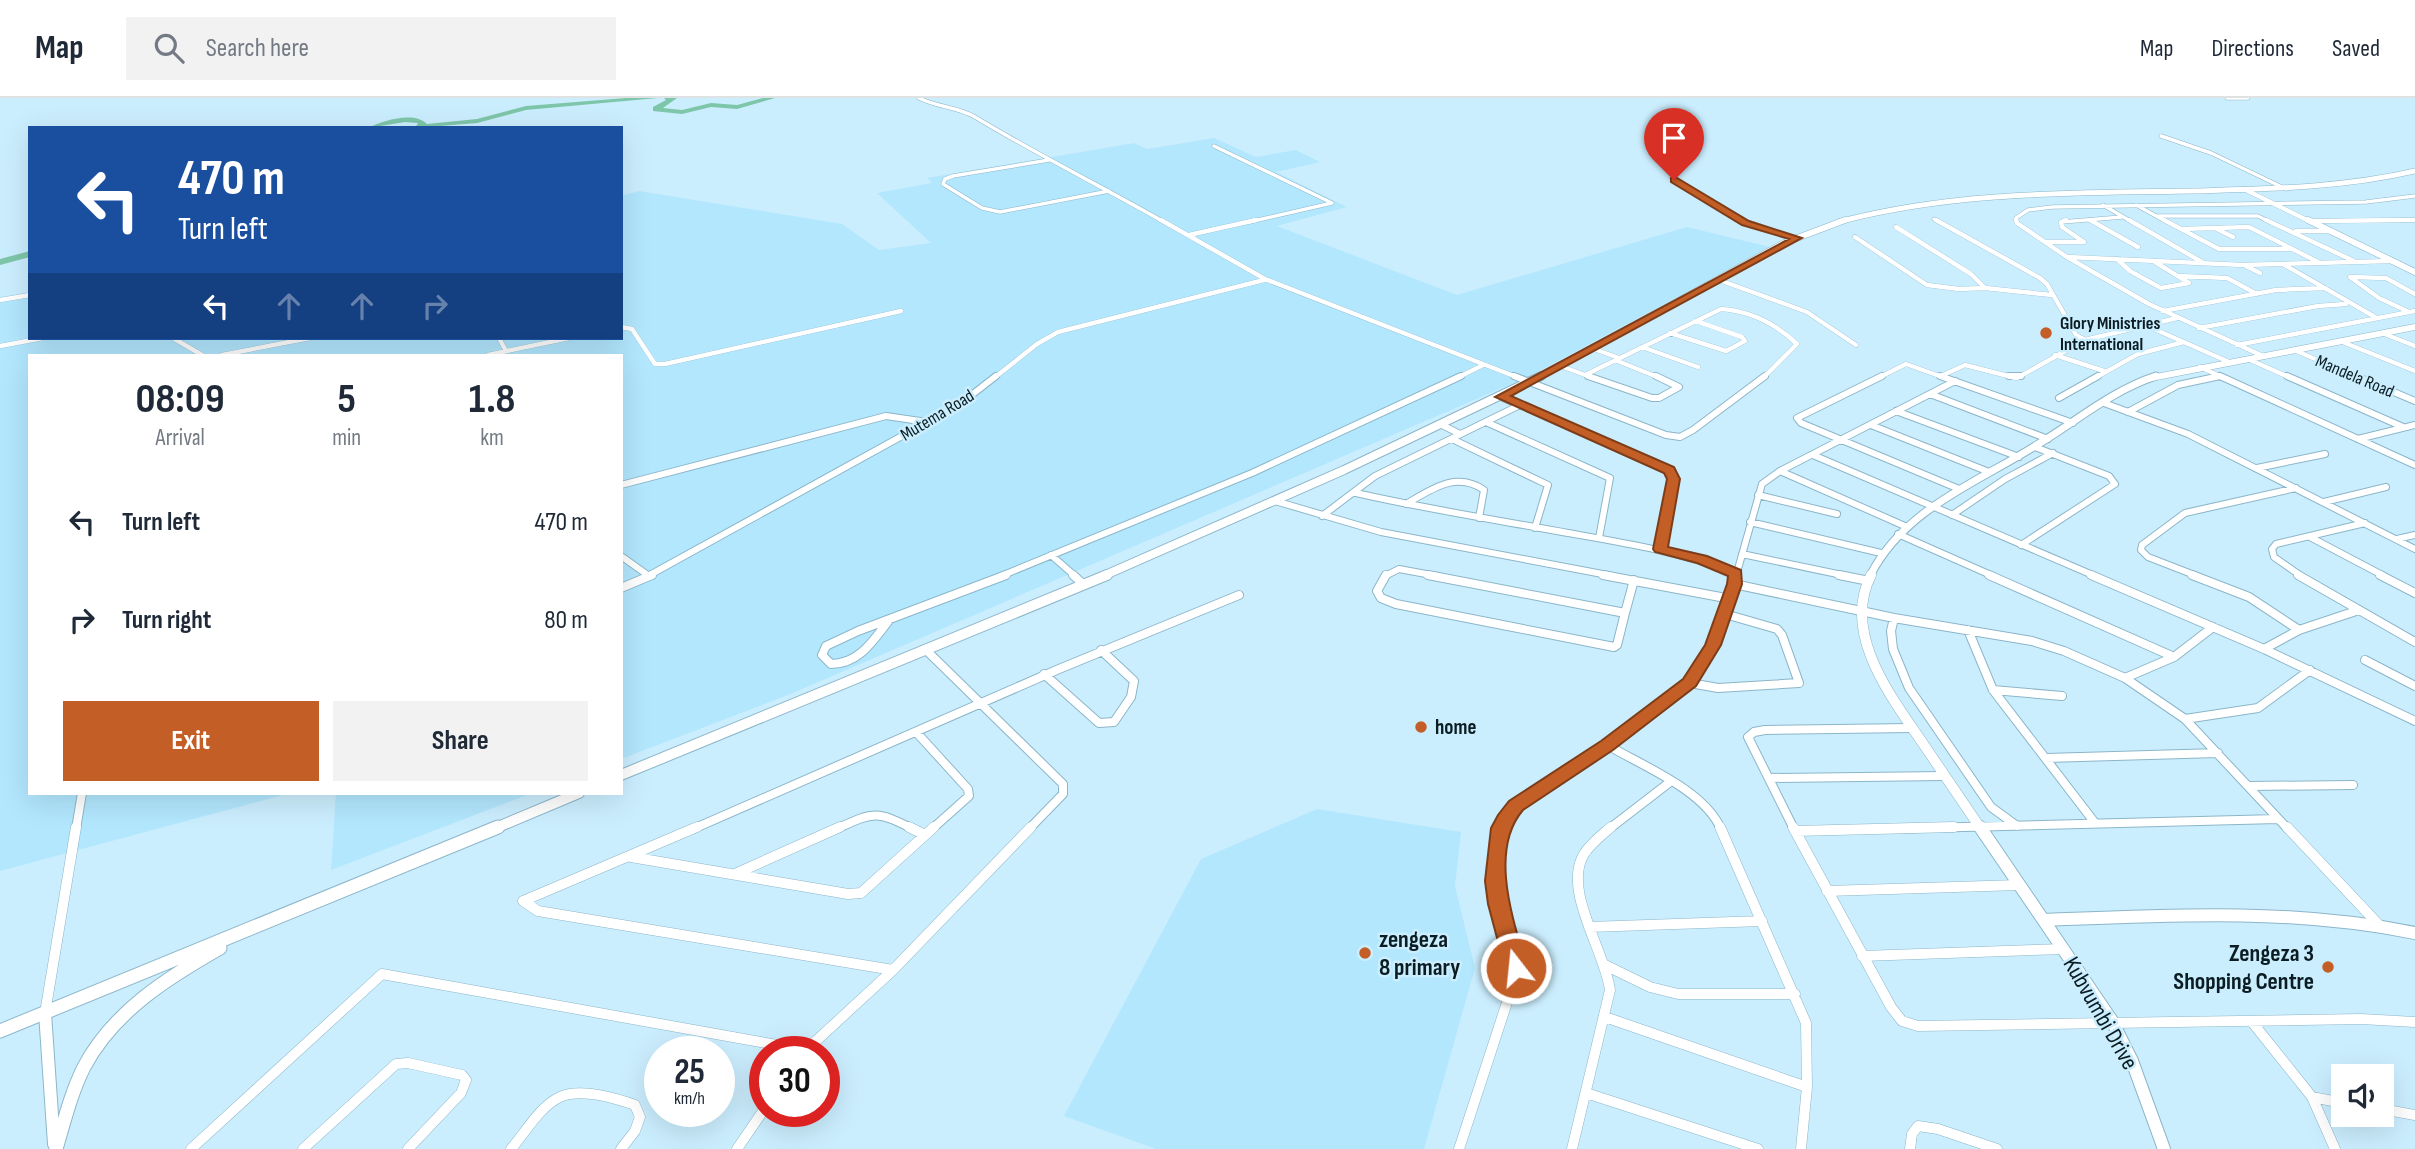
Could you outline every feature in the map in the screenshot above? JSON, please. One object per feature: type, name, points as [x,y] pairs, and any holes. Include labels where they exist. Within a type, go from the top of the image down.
[{"type":"main road","points":[[623,774],[1083,584],[1442,425],[1594,349],[1797,238],[1835,222],[1949,200],[2287,189],[2352,184],[2415,171]]},
{"type":"main road","points":[[0,1031],[254,929],[574,795]]},
{"type":"main road","points":[[55,1149],[84,1066],[122,1016],[167,981],[254,929]]},
{"type":"street","points":[[919,98],[935,106],[973,116],[990,128],[1053,160],[1265,279],[1666,435],[1682,436],[1742,394],[1797,346],[1777,328],[1735,310],[1716,310],[1585,375]]},
{"type":"street","points":[[2227,98],[2248,98]]},
{"type":"street","points":[[2161,136],[2211,153],[2287,189]]},
{"type":"street","points":[[1188,236],[1332,203],[1214,146]]},
{"type":"street","points":[[1053,160],[953,176],[945,179],[943,184],[982,208],[1000,212],[1109,191]]},
{"type":"street","points":[[1676,168],[1671,177],[1674,180],[1737,218],[1797,238]]},
{"type":"street","points":[[2244,189],[2415,272]]},
{"type":"street","points":[[2263,356],[2162,311],[2067,257],[2017,223],[2017,218],[2034,209],[2102,205],[2366,202],[2415,196]]},
{"type":"street","points":[[2136,204],[2220,249],[2292,249]]},
{"type":"street","points":[[2102,205],[2203,263]]},
{"type":"street","points":[[2157,216],[2254,215],[2354,261]]},
{"type":"street","points":[[2045,242],[2084,242],[2060,224],[2064,220],[2122,217]]},
{"type":"street","points":[[1934,219],[2040,278],[2047,284],[2076,335],[2085,340]]},
{"type":"street","points":[[2088,219],[2138,247]]},
{"type":"street","points":[[2309,220],[2415,220]]},
{"type":"street","points":[[1896,227],[1971,274],[1985,288]]},
{"type":"street","points":[[2216,228],[2233,237]]},
{"type":"street","points":[[2180,229],[2252,228],[2318,263]]},
{"type":"street","points":[[2295,232],[2330,231]]},
{"type":"street","points":[[1855,237],[1927,285],[2052,295]]},
{"type":"street","points":[[2067,257],[2244,265],[2392,261]]},
{"type":"street","points":[[2117,259],[2130,271],[2161,288],[2189,283],[2153,261]]},
{"type":"street","points":[[2282,264],[2325,288],[2346,304],[2376,317]]},
{"type":"street","points":[[2244,265],[2260,273]]},
{"type":"street","points":[[2179,276],[2227,278],[2257,294]]},
{"type":"street","points":[[2412,311],[2379,298],[2350,277],[2386,278],[2415,294]]},
{"type":"street","name":"Mutema Road","points":[[623,588],[970,398],[1037,344],[1058,332],[1265,279]]},
{"type":"street","points":[[1719,280],[1807,312],[1856,345]]},
{"type":"street","points":[[2162,311],[2257,294],[2325,288]]},
{"type":"street","points":[[0,300],[28,295]]},
{"type":"street","points":[[2199,328],[2318,306],[2346,304]]},
{"type":"street","points":[[2237,345],[2412,311]]},
{"type":"street","points":[[623,327],[632,328],[655,364],[664,364],[901,312]]},
{"type":"street","points":[[1941,376],[1965,365],[2017,378],[2085,340],[2177,318]]},
{"type":"street","points":[[1670,334],[1726,351],[1745,341],[1742,337],[1696,321]]},
{"type":"street","points":[[2145,324],[2229,362]]},
{"type":"street","points":[[1862,612],[1869,582],[1881,553],[1898,534],[1931,506],[2019,457],[2150,377],[2415,327]]},
{"type":"street","points":[[2382,333],[2415,346]]},
{"type":"street","points":[[0,346],[32,340]]},
{"type":"street","points":[[176,340],[200,354]]},
{"type":"street","points":[[227,354],[300,340]]},
{"type":"street","points":[[500,340],[506,351]]},
{"type":"street","points":[[492,354],[559,340]]},
{"type":"street","points":[[2340,341],[2415,372]]},
{"type":"street","points":[[2059,398],[2138,354],[2184,342]]},
{"type":"street","points":[[1643,347],[1698,367]]},
{"type":"street","points":[[1561,366],[1652,398],[1659,398],[1679,387],[1594,349]]},
{"type":"street","name":"Mandela Road","points":[[2294,350],[2415,401]]},
{"type":"street","points":[[2055,355],[2104,371]]},
{"type":"street","points":[[2248,359],[2403,427]]},
{"type":"street","points":[[1959,489],[1841,441],[1801,423],[1797,418],[1902,365],[1941,376],[2073,424]]},
{"type":"street","points":[[890,619],[866,648],[849,663],[831,664],[822,655],[823,649],[831,643],[1331,438],[1483,366]]},
{"type":"street","points":[[2200,367],[2415,465]]},
{"type":"street","points":[[2128,412],[2178,385],[2220,376]]},
{"type":"street","points":[[1459,1149],[1515,978],[1516,968],[1498,904],[1495,881],[1501,828],[1516,806],[1607,745],[1690,683],[1713,645],[1731,598],[1735,573],[1762,484],[1780,471],[1955,381]]},
{"type":"street","points":[[1930,394],[2048,439]]},
{"type":"street","points":[[1501,397],[1672,473],[1674,479],[1660,549]]},
{"type":"street","points":[[2104,403],[2179,429],[2415,549]]},
{"type":"street","points":[[1321,516],[1376,476],[1520,405]]},
{"type":"street","points":[[1896,411],[2019,457]]},
{"type":"street","points":[[623,484],[886,416],[928,422]]},
{"type":"street","points":[[1486,422],[1611,478],[1599,538]]},
{"type":"street","points":[[1442,425],[1460,434]]},
{"type":"street","points":[[1871,425],[1989,472]]},
{"type":"street","points":[[2358,439],[2415,425]]},
{"type":"street","points":[[1452,439],[1548,485],[1535,528]]},
{"type":"street","points":[[2021,545],[2115,484],[2109,476],[2035,447]]},
{"type":"street","points":[[1952,515],[2005,479],[2053,453]]},
{"type":"street","points":[[2257,468],[2325,454]]},
{"type":"street","points":[[1813,455],[2264,649],[2415,721]]},
{"type":"street","points":[[1780,471],[1907,527]]},
{"type":"street","points":[[1404,504],[1454,480],[1466,480],[1484,491],[1479,517]]},
{"type":"street","points":[[2324,502],[2386,487]]},
{"type":"street","points":[[2296,488],[2185,513],[2141,545],[2141,550],[2148,557],[2249,597],[2299,630]]},
{"type":"street","points":[[1356,493],[1404,504],[1660,549],[1702,560],[1735,573]]},
{"type":"street","points":[[1758,495],[1837,514]]},
{"type":"street","points":[[1275,501],[1381,532],[1731,598]]},
{"type":"street","points":[[1751,522],[1881,553]]},
{"type":"street","points":[[2365,523],[2276,544],[2272,549],[2274,557],[2285,567],[2415,642]]},
{"type":"street","points":[[1898,534],[2174,657]]},
{"type":"street","points":[[2397,539],[2415,535]]},
{"type":"street","points":[[2309,537],[2415,593]]},
{"type":"street","points":[[1742,554],[1869,582]]},
{"type":"street","points":[[1051,555],[1083,584]]},
{"type":"street","points":[[623,557],[649,576]]},
{"type":"street","points":[[1626,613],[1399,569],[1386,574],[1377,591],[1381,598],[1396,604],[1609,647],[1617,645],[1626,613],[1634,580]]},
{"type":"street","points":[[1734,584],[1862,612],[2047,645],[2125,678],[2185,719],[2378,924]]},
{"type":"street","points":[[892,970],[538,911],[523,901],[917,733],[1044,674],[1239,595]]},
{"type":"street","points":[[2264,649],[2299,630],[2359,610]]},
{"type":"street","name":"Kubvumbi Drive","points":[[1862,612],[1865,632],[1883,685],[2112,1021],[2141,1083],[2164,1149]]},
{"type":"street","points":[[1690,683],[1718,688],[1799,682],[1782,635],[1777,629],[1725,614]]},
{"type":"street","points":[[1894,618],[1891,631],[1893,649],[1909,688],[1957,761],[1992,807],[2017,826]]},
{"type":"street","points":[[2125,678],[2174,657],[2213,627]]},
{"type":"street","points":[[1968,630],[1993,690],[2095,823]]},
{"type":"street","points":[[821,1036],[892,970],[1063,794],[1063,784],[1058,777],[925,649]]},
{"type":"street","points":[[1044,674],[1099,723],[1114,722],[1131,697],[1134,681],[1101,650]]},
{"type":"street","points":[[2365,660],[2415,686]]},
{"type":"street","points":[[2185,719],[2258,708],[2310,670]]},
{"type":"street","points":[[1993,690],[2062,696]]},
{"type":"street","points":[[1911,729],[1748,734],[1750,745],[1827,891],[1891,1007],[1902,1021],[1909,1024],[2361,1019],[2415,1022]]},
{"type":"street","points":[[631,857],[856,894],[865,891],[925,835],[967,801],[969,793],[917,733]]},
{"type":"street","points":[[1607,745],[1711,808],[1803,1011],[1808,1038],[1801,1149]]},
{"type":"street","points":[[2046,758],[2218,753]]},
{"type":"street","points":[[1769,778],[1944,776]]},
{"type":"street","points":[[1572,1149],[1610,990],[1605,965],[1589,927],[1578,890],[1583,855],[1588,847],[1670,782]]},
{"type":"street","points":[[2248,786],[2353,785]]},
{"type":"street","points":[[55,1149],[45,1013],[82,795]]},
{"type":"street","points":[[735,874],[869,814],[885,815],[925,835]]},
{"type":"street","points":[[1795,831],[2278,819]]},
{"type":"street","points":[[1827,891],[2019,885]]},
{"type":"street","points":[[2044,920],[2287,914],[2378,924],[2415,933]]},
{"type":"street","points":[[1589,927],[1762,921]]},
{"type":"street","points":[[1862,956],[2064,949]]},
{"type":"street","points":[[1605,965],[1650,987],[1678,994],[1795,994]]},
{"type":"street","points":[[191,1149],[382,974],[749,1041]]},
{"type":"street","points":[[1605,1017],[1807,1087]]},
{"type":"street","points":[[2252,1022],[2312,1097],[2335,1149]]},
{"type":"street","points":[[303,1149],[396,1064],[408,1063],[462,1075],[466,1080],[461,1093],[408,1149]]},
{"type":"street","points":[[1586,1093],[1758,1149]]},
{"type":"street","points":[[511,1149],[555,1100],[568,1095],[626,1101],[635,1105],[640,1117],[635,1131],[621,1149]]},
{"type":"street","points":[[2312,1097],[2331,1100]]},
{"type":"street","points":[[2394,1112],[2415,1115]]},
{"type":"street","points":[[1910,1149],[1912,1135],[1919,1126],[1938,1129],[1997,1149]]},
{"type":"street","points":[[737,1149],[752,1127]]},
{"type":"shaded area","points":[[1214,138],[1256,157],[1296,150],[1320,162],[1276,172],[1347,207],[1277,226],[1457,295],[1687,227],[1770,247],[1528,377],[788,695],[623,758],[623,354],[28,354],[28,795],[283,795],[0,871],[0,297],[28,292],[28,340],[623,340],[623,195],[639,191],[842,224],[879,250],[931,243],[877,193],[932,183],[927,178],[1134,143],[1147,149]]},
{"type":"shaded area","points":[[336,795],[527,795],[331,870]]},
{"type":"shaded area","points":[[1317,809],[1461,832],[1455,886],[1475,968],[1424,1149],[1156,1149],[1064,1116],[1201,859]]},
{"type":"waterway","points":[[428,126],[477,121],[526,108],[654,98]]},
{"type":"waterway","points":[[668,98],[673,98],[656,109],[682,112],[711,105],[737,107],[771,98]]},
{"type":"waterway","points":[[378,126],[405,120],[424,123],[420,126]]},
{"type":"waterway","points":[[0,262],[28,255]]},
{"type":"place","name":"Glory Ministries International","points":[[2046,333]]},
{"type":"place","name":"home","points":[[1421,727]]},
{"type":"place","name":"zengeza 8 primary","points":[[1365,953]]},
{"type":"place","name":"Zengeza 3 Shopping Centre","points":[[2328,967]]},
{"type":"route","points":[[1516,968],[1498,904],[1495,881],[1497,845],[1508,815],[1516,806],[1607,745],[1690,683],[1713,645],[1734,584],[1735,573],[1702,560],[1660,549],[1674,479],[1669,470],[1501,397],[1797,238],[1746,223],[1674,180]]}]
